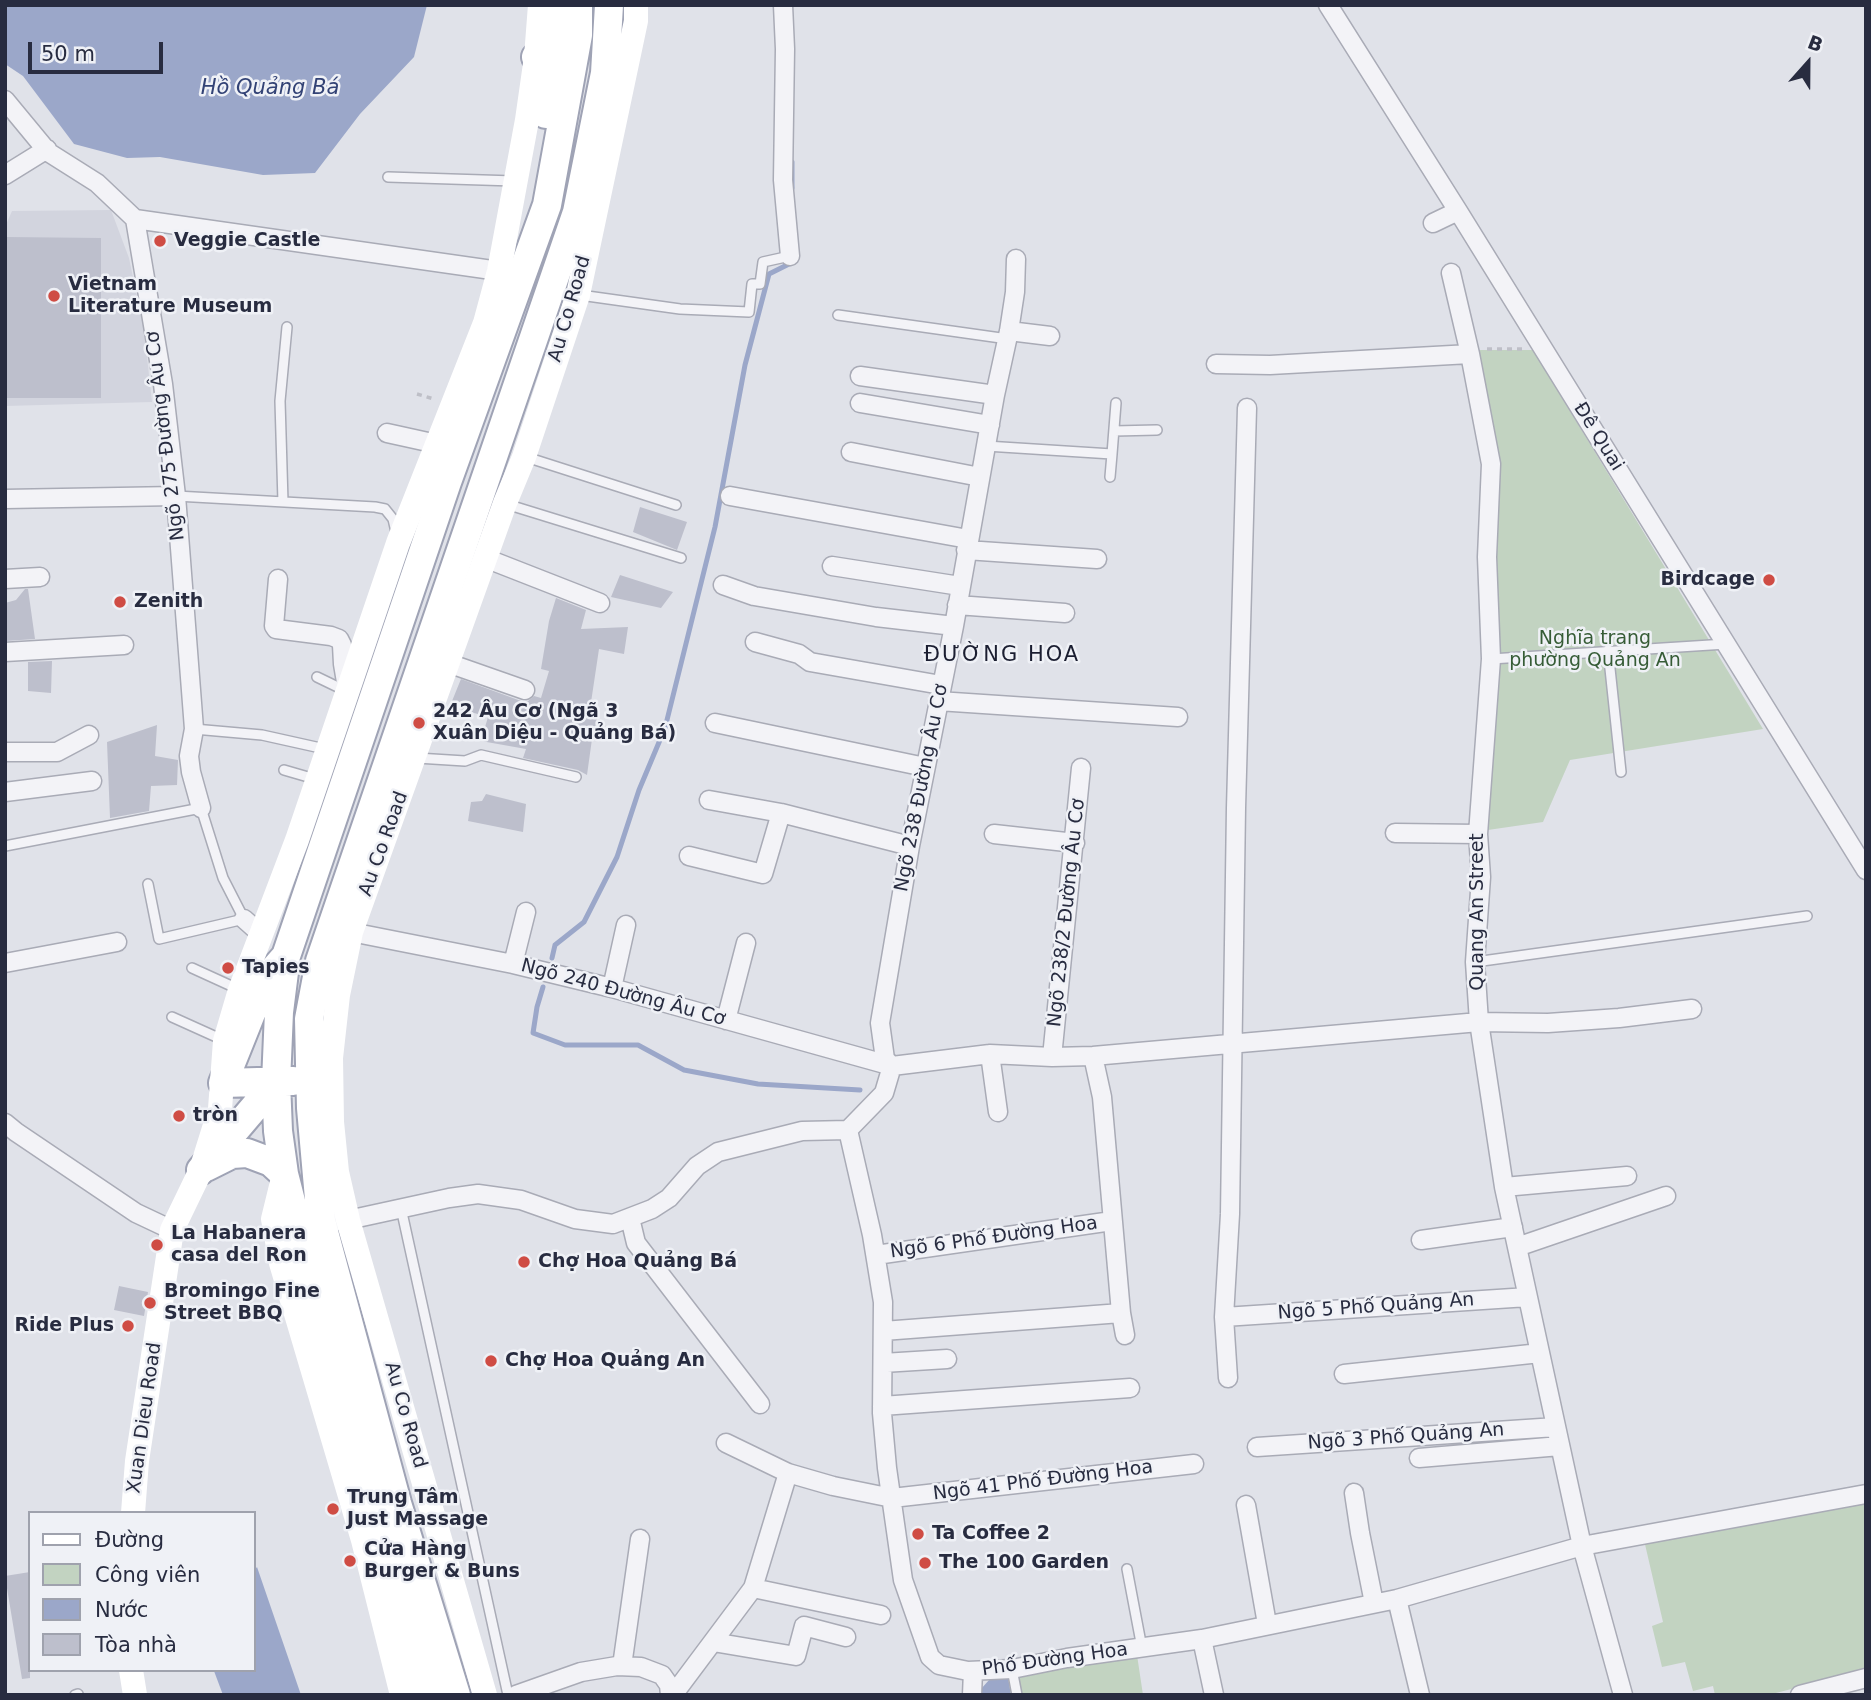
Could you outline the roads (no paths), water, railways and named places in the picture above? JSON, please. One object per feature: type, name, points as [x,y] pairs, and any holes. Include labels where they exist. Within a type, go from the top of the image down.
[{"type":"main road","points":[[536,57],[554,49],[557,5]]},
{"type":"main road","name":"Au Co Road","points":[[456,1695],[405,1573],[326,1339],[284,1174],[278,1131],[276,1082],[279,1012],[286,956],[447,482],[547,205],[578,36],[578,5]]},
{"type":"main road","name":"Au Co Road","points":[[428,1695],[309,1079],[309,1019],[320,961],[492,499],[577,212],[605,73],[609,5]]},
{"type":"main road","points":[[536,57],[547,64],[551,78],[537,166],[547,205]]},
{"type":"main road","points":[[447,482],[492,499]]},
{"type":"main road","points":[[286,956],[264,981],[223,1083],[309,1079]]},
{"type":"main road","points":[[201,1170],[276,1082]]},
{"type":"main road","points":[[201,1170],[238,1153],[264,1158],[284,1174]]},
{"type":"street","points":[[223,1083],[225,1041],[240,990],[253,927],[317,779],[398,543],[485,323],[499,271],[516,181],[536,57],[540,5]]},
{"type":"street","name":"Au Co Road","points":[[485,1695],[335,1221],[337,1172],[332,1122],[331,1058],[338,995],[351,932],[485,558],[492,499],[524,457],[578,295],[636,21],[636,5]]},
{"type":"street","points":[[783,5],[783,180],[790,256]]},
{"type":"street","name":"Đê Quai","points":[[1328,5],[1866,870]]},
{"type":"street","points":[[5,100],[47,149],[97,183],[135,219],[499,271]]},
{"type":"street","points":[[5,175],[47,149]]},
{"type":"street","points":[[1433,223],[1458,211]]},
{"type":"street","name":"Ngõ 275 Đường Âu Cơ","points":[[135,219],[163,384],[176,496],[194,729],[189,756],[201,808]]},
{"type":"street","name":"Ngõ 238 Đường Âu Cơ","points":[[892,1066],[885,1059],[880,1023],[910,846],[954,626],[995,395],[1009,335],[1016,259]]},
{"type":"street","name":"Quang An Street","points":[[1451,273],[1491,464],[1487,557],[1491,659],[1478,834],[1481,877],[1475,962],[1479,1022],[1504,1187],[1581,1546],[1623,1695]]},
{"type":"street","points":[[1009,335],[1051,336]]},
{"type":"street","points":[[1216,364],[1270,365],[1470,354]]},
{"type":"street","points":[[860,376],[995,395]]},
{"type":"street","points":[[860,403],[990,425]]},
{"type":"street","points":[[1228,1378],[1224,1317],[1230,1214],[1231,1045],[1247,408]]},
{"type":"street","points":[[387,433],[437,444]]},
{"type":"street","points":[[852,452],[980,477]]},
{"type":"street","points":[[5,499],[176,496]]},
{"type":"street","points":[[730,496],[967,545],[1097,559]]},
{"type":"street","points":[[485,558],[600,603]]},
{"type":"street","points":[[832,566],[960,586]]},
{"type":"street","points":[[5,579],[40,577]]},
{"type":"street","points":[[278,579],[274,626],[281,631],[339,639],[348,691]]},
{"type":"street","points":[[723,585],[768,598],[876,617],[954,626]]},
{"type":"street","points":[[957,605],[1065,612]]},
{"type":"street","points":[[755,642],[799,654],[810,662],[940,693],[1178,717]]},
{"type":"street","points":[[5,652],[124,645]]},
{"type":"street","points":[[449,663],[525,690]]},
{"type":"street","points":[[715,723],[925,767]]},
{"type":"street","points":[[5,752],[57,752],[89,735]]},
{"type":"street","name":"Ngõ 238/2 Đường Âu Cơ","points":[[1052,1057],[1081,768]]},
{"type":"street","points":[[5,792],[92,781]]},
{"type":"street","points":[[709,800],[781,813],[910,846]]},
{"type":"street","points":[[689,856],[762,874],[781,813]]},
{"type":"street","points":[[1395,833],[1478,834]]},
{"type":"street","points":[[994,834],[1075,844]]},
{"type":"street","points":[[513,964],[526,912]]},
{"type":"street","points":[[612,988],[626,925]]},
{"type":"street","name":"Ngõ 240 Đường Âu Cơ","points":[[351,932],[513,964],[612,988],[892,1066]]},
{"type":"street","points":[[5,963],[117,942]]},
{"type":"street","points":[[726,1020],[746,943]]},
{"type":"street","points":[[335,1221],[478,1194],[521,1200],[592,1223],[613,1224],[669,1198],[697,1166],[718,1152],[802,1131],[848,1130],[884,1093],[892,1066],[990,1054],[1093,1056],[1479,1022],[1548,1023],[1692,1009]]},
{"type":"street","points":[[990,1054],[998,1112]]},
{"type":"street","points":[[1093,1056],[1102,1097],[1125,1335]]},
{"type":"street","name":"Xuan Dieu Road","points":[[133,1511],[137,1461],[173,1230],[201,1170],[220,1109],[223,1083]]},
{"type":"street","name":"Phố Đường Hoa","points":[[848,1130],[876,1255],[883,1302],[882,1406],[887,1468],[903,1580],[930,1657],[939,1665],[972,1671],[1012,1669],[1067,1658],[1202,1639],[1397,1599],[1581,1546],[1866,1494]]},
{"type":"street","points":[[9,1132],[136,1213],[173,1230]]},
{"type":"street","name":"Au Co Road","points":[[284,1174],[273,1219],[281,1264],[363,1541],[402,1695]]},
{"type":"street","points":[[1504,1187],[1627,1176]]},
{"type":"street","points":[[1517,1247],[1665,1196]]},
{"type":"street","points":[[630,1218],[636,1243],[760,1404]]},
{"type":"street","name":"Ngõ 6 Phố Đường Hoa","points":[[876,1255],[1112,1221]]},
{"type":"street","points":[[1421,1240],[1513,1227]]},
{"type":"street","name":"Ngõ 5 Phố Quảng An","points":[[1224,1317],[1528,1297]]},
{"type":"street","points":[[883,1331],[1122,1313]]},
{"type":"street","points":[[1344,1374],[1540,1353]]},
{"type":"street","points":[[883,1363],[947,1359]]},
{"type":"street","points":[[882,1406],[1130,1388]]},
{"type":"street","name":"Ngõ 3 Phố Quảng An","points":[[1257,1447],[1556,1427]]},
{"type":"street","name":"Ngõ 41 Phố Đường Hoa","points":[[726,1443],[788,1473],[892,1499],[1194,1464]]},
{"type":"street","points":[[1419,1458],[1560,1446]]},
{"type":"street","points":[[671,1695],[753,1588],[788,1473]]},
{"type":"street","points":[[1354,1493],[1374,1604]]},
{"type":"street","points":[[1246,1505],[1267,1624]]},
{"type":"street","points":[[622,1666],[640,1539]]},
{"type":"street","points":[[753,1588],[881,1615]]},
{"type":"street","points":[[1397,1599],[1420,1695]]},
{"type":"street","points":[[713,1642],[796,1656],[804,1626],[846,1637]]},
{"type":"street","points":[[1202,1639],[1214,1695]]},
{"type":"street","points":[[516,1695],[581,1672],[622,1666],[641,1667],[662,1675],[671,1695]]},
{"type":"street","points":[[972,1671],[972,1695]]},
{"type":"street","points":[[131,1672],[135,1695]]},
{"type":"street","points":[[1800,1695],[1866,1678]]},
{"type":"lane","points":[[388,177],[516,181]]},
{"type":"lane","points":[[578,295],[680,309],[748,312],[752,284],[760,284],[763,262],[790,256]]},
{"type":"lane","points":[[838,315],[1009,335]]},
{"type":"lane","points":[[283,502],[280,401],[287,327]]},
{"type":"lane","points":[[1110,477],[1116,403]]},
{"type":"lane","points":[[1114,430],[1157,430]]},
{"type":"lane","points":[[986,446],[1112,454]]},
{"type":"lane","points":[[524,457],[676,505]]},
{"type":"lane","points":[[176,496],[375,506],[385,509],[393,519],[398,543]]},
{"type":"lane","points":[[492,499],[681,558]]},
{"type":"lane","points":[[1491,659],[1726,644]]},
{"type":"lane","points":[[1608,650],[1621,772]]},
{"type":"lane","points":[[317,677],[348,691]]},
{"type":"lane","points":[[194,729],[262,735],[327,750]]},
{"type":"lane","points":[[415,758],[466,761],[481,755],[576,778]]},
{"type":"lane","points":[[284,770],[317,779]]},
{"type":"lane","points":[[5,846],[201,808],[223,878],[253,927],[159,939],[148,884]]},
{"type":"lane","points":[[1475,962],[1807,916]]},
{"type":"lane","points":[[192,968],[240,990]]},
{"type":"lane","points":[[172,1017],[225,1041]]},
{"type":"lane","points":[[401,1208],[508,1695]]},
{"type":"lane","points":[[1127,1569],[1142,1648]]},
{"type":"lane","points":[[1012,1669],[1017,1695]]},
{"type":"water","name":"Hồ Quảng Bá","points":[[5,5],[427,5],[414,57],[360,114],[315,173],[263,175],[160,157],[127,158],[74,144],[23,76],[5,64]]},
{"type":"water","points":[[256,1568],[301,1695],[223,1695],[214,1672],[256,1672]]},
{"type":"water","points":[[1008,1677],[1011,1695],[980,1695],[981,1689],[989,1680]]},
{"type":"waterway","points":[[792,162],[792,188]]},
{"type":"waterway","points":[[552,958],[555,945],[584,922],[617,857],[639,790],[665,728],[715,527],[745,365],[769,274],[795,261]]},
{"type":"waterway","points":[[543,987],[533,1033],[565,1045],[638,1045],[684,1070],[758,1084],[860,1090]]},
{"type":"place","name":"Veggie Castle","points":[[160,241]]},
{"type":"place","name":"Vietnam Literature Museum","points":[[54,296]]},
{"type":"place","name":"Birdcage","points":[[1769,580]]},
{"type":"place","name":"Zenith","points":[[120,602]]},
{"type":"place","name":"242 Âu Cơ (Ngã 3 Xuân Diệu - Quảng Bá)","points":[[419,723]]},
{"type":"place","name":"Tapies","points":[[228,968]]},
{"type":"place","name":"tròn","points":[[179,1116]]},
{"type":"place","name":"La Habanera casa del Ron","points":[[157,1245]]},
{"type":"place","name":"Chợ Hoa Quảng Bá","points":[[524,1262]]},
{"type":"place","name":"Bromingo Fine Street BBQ","points":[[150,1303]]},
{"type":"place","name":"Ride Plus","points":[[128,1326]]},
{"type":"place","name":"Chợ Hoa Quảng An","points":[[491,1361]]},
{"type":"place","name":"Trung Tâm Just Massage","points":[[333,1509]]},
{"type":"place","name":"Ta Coffee 2","points":[[918,1534]]},
{"type":"place","name":"Cửa Hàng Burger & Buns","points":[[350,1561]]},
{"type":"place","name":"The 100 Garden","points":[[925,1563]]},
{"type":"district","name":"ĐƯỜNG HOA","points":[[1002,656]]},
{"type":"park label","name":"Nghĩa trang phường Quảng An","points":[[1595,650]]}]
